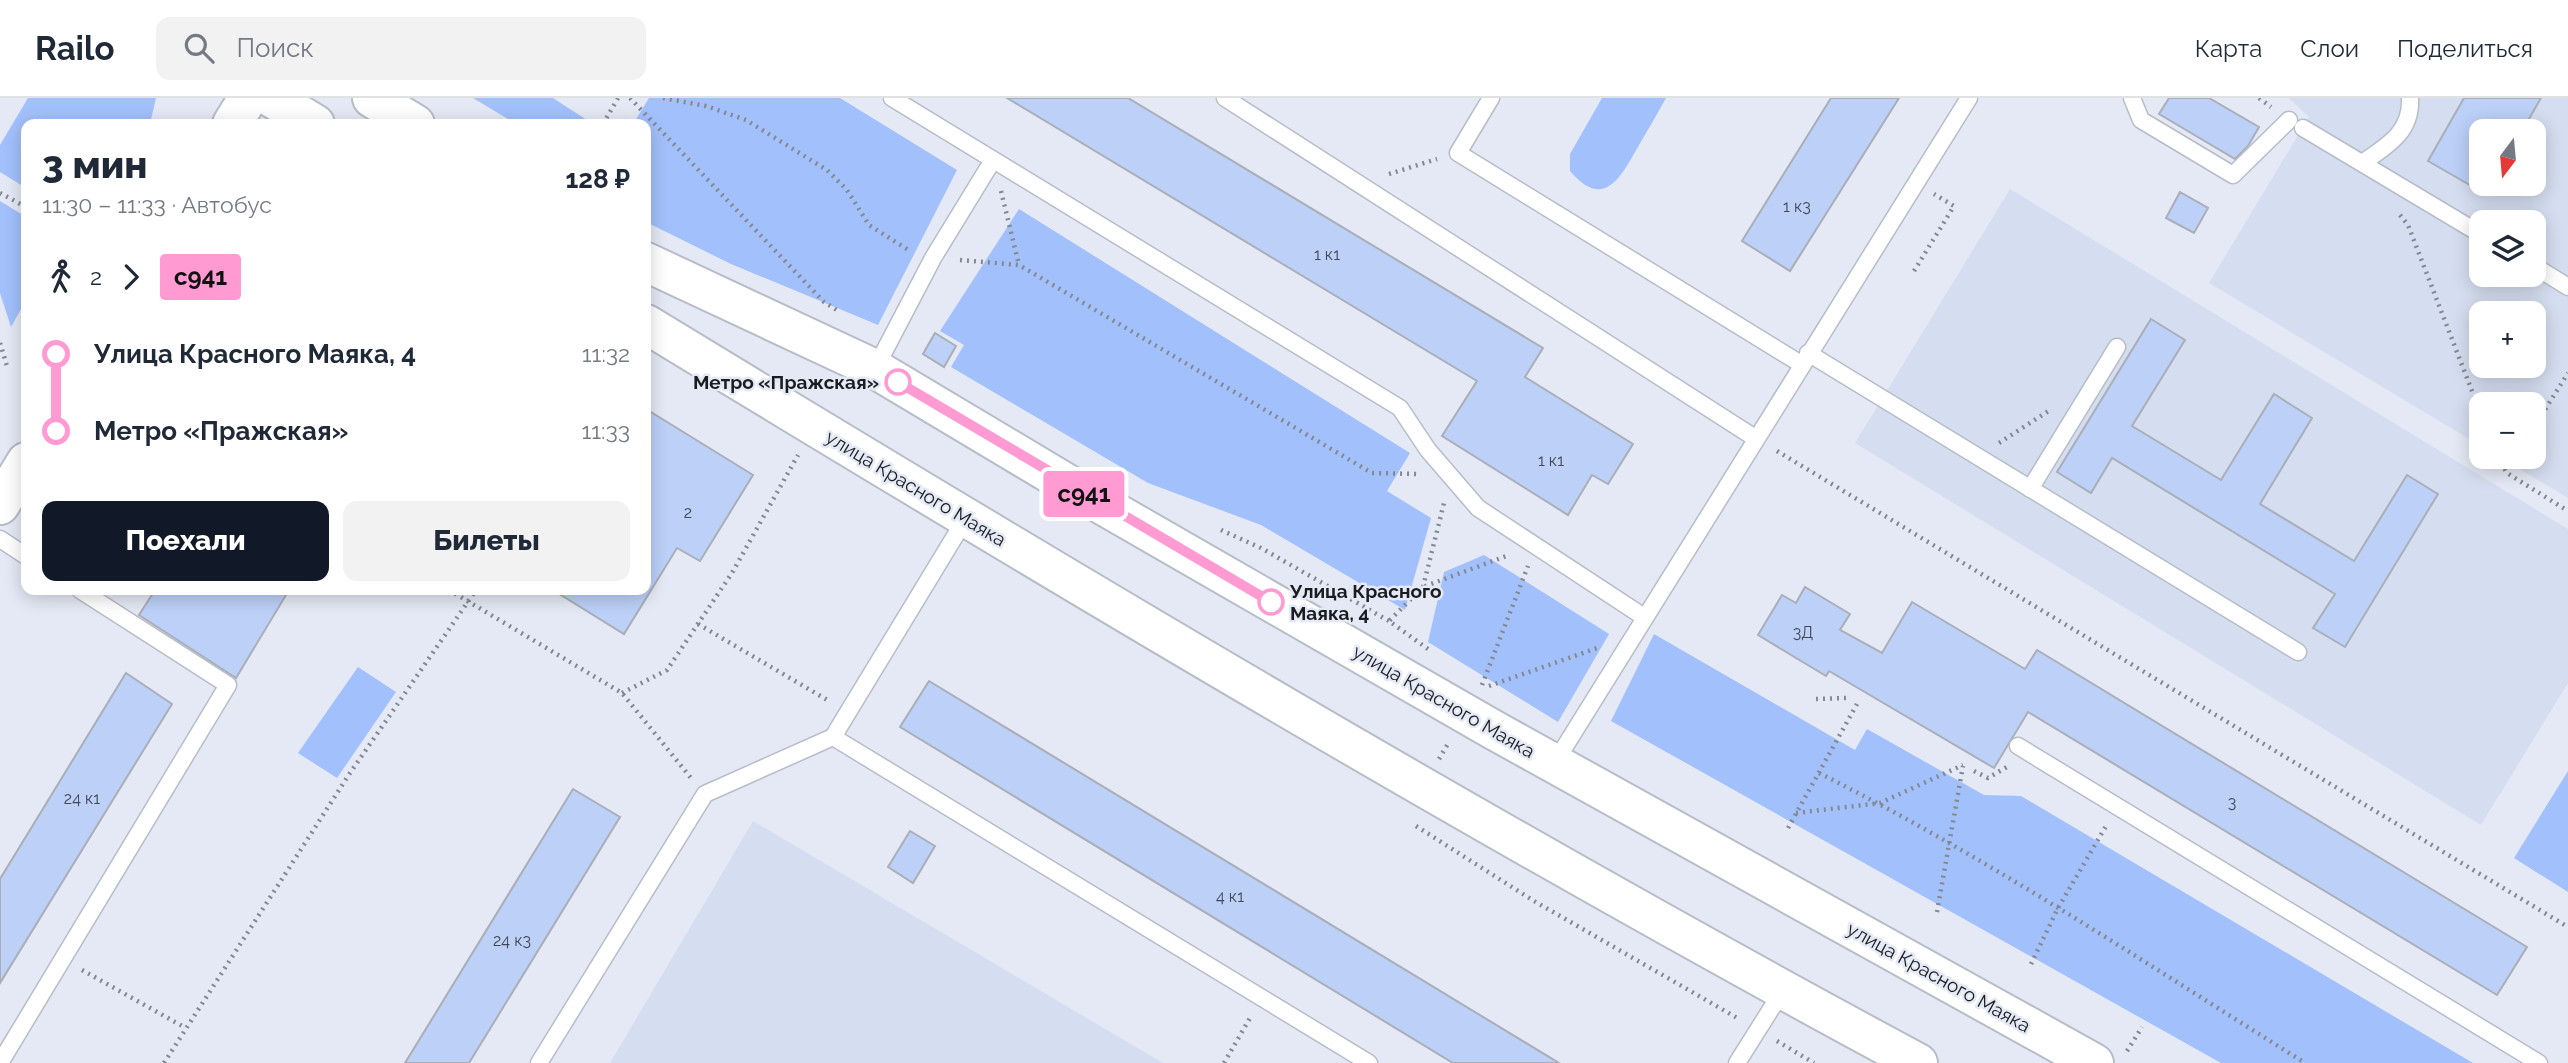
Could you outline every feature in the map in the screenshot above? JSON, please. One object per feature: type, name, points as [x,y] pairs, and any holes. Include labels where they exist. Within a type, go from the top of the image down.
[{"type":"street","points":[[235,119],[248,98]]},
{"type":"street","points":[[272,98],[307,119]]},
{"type":"street","points":[[372,98],[407,119]]},
{"type":"street","name":"улица Красного Маяка","points":[[651,264],[875,369],[1106,507],[1554,764],[2109,1061]]},
{"type":"street","name":"улица Красного Маяка","points":[[651,327],[965,518],[1422,786],[1918,1063]]},
{"type":"street","points":[[0,505],[21,470]]},
{"type":"lane","points":[[892,98],[1401,408],[1428,450],[1478,508],[1644,617]]},
{"type":"lane","points":[[1225,98],[1755,438]]},
{"type":"lane","points":[[1492,98],[1458,153],[1804,359],[1978,457],[2298,652]]},
{"type":"lane","points":[[1554,764],[1969,98]]},
{"type":"lane","points":[[2133,98],[2141,120],[2233,175],[2296,124],[2469,227]]},
{"type":"lane","points":[[2362,163],[2403,131],[2409,118],[2410,98]]},
{"type":"lane","points":[[875,369],[933,258],[993,160]]},
{"type":"lane","points":[[2546,273],[2568,286]]},
{"type":"lane","points":[[2031,489],[2117,347]]},
{"type":"lane","points":[[539,1063],[705,794],[832,737],[965,518]]},
{"type":"lane","points":[[0,539],[21,553]]},
{"type":"lane","points":[[1,1063],[228,685],[88,595]]},
{"type":"lane","points":[[832,737],[1369,1063]]},
{"type":"lane","points":[[2018,746],[2539,1063]]},
{"type":"lane","points":[[1737,1063],[1783,990]]},
{"type":"path","points":[[606,119],[618,98]]},
{"type":"path","points":[[630,98],[650,119]]},
{"type":"path","points":[[663,98],[706,106],[746,120],[827,170],[847,190],[869,225],[918,255],[1019,265],[1371,473],[1451,475],[1423,587]]},
{"type":"path","points":[[651,120],[824,302],[846,315]]},
{"type":"path","points":[[1357,184],[1458,153]]},
{"type":"path","points":[[993,160],[1019,265]]},
{"type":"path","points":[[1913,271],[1955,206],[1916,182]]},
{"type":"path","points":[[0,193],[21,204]]},
{"type":"path","points":[[2393,204],[2408,225],[2472,392]]},
{"type":"path","points":[[0,344],[7,366]]},
{"type":"path","points":[[2546,408],[2568,373]]},
{"type":"path","points":[[1978,457],[2054,407]]},
{"type":"path","points":[[1755,438],[2568,927]]},
{"type":"path","points":[[622,693],[667,670],[732,573],[802,448]]},
{"type":"path","points":[[2504,469],[2568,512]]},
{"type":"path","points":[[1214,527],[1261,548],[1389,621],[1430,651]]},
{"type":"path","points":[[1389,621],[1423,587],[1536,546]]},
{"type":"path","points":[[1481,688],[1536,546]]},
{"type":"path","points":[[458,595],[622,693],[705,794]]},
{"type":"path","points":[[164,1063],[184,1027],[348,776],[473,595]]},
{"type":"path","points":[[698,624],[848,712]]},
{"type":"path","points":[[1481,688],[1632,636]]},
{"type":"path","points":[[1471,681],[1481,688]]},
{"type":"path","points":[[1816,699],[1847,698]]},
{"type":"path","points":[[1788,828],[1857,704]]},
{"type":"path","points":[[1436,762],[1451,738]]},
{"type":"path","points":[[1796,813],[1880,803],[1963,765],[1937,912]]},
{"type":"path","points":[[1975,771],[1988,778]]},
{"type":"path","points":[[1819,773],[1880,803],[2058,908],[2305,1063]]},
{"type":"path","points":[[2031,964],[2058,908],[2117,807]]},
{"type":"path","points":[[98,979],[184,1027]]},
{"type":"path","points":[[1224,1063],[1262,998]]},
{"type":"path","points":[[2109,1061],[2142,1027]]},
{"type":"shaded area","points":[[28,98],[156,98],[151,119],[21,119],[21,185],[0,172],[0,145]]},
{"type":"shaded area","points":[[473,98],[553,98],[585,119],[508,119]]},
{"type":"shaded area","points":[[649,98],[840,98],[957,170],[878,325],[731,264],[651,224],[651,119],[636,119]]},
{"type":"shaded area","points":[[1602,98],[1666,98],[1618,178],[1602,189],[1582,183],[1570,171],[1570,154]]},
{"type":"shaded area","points":[[2289,98],[2568,98],[2568,498],[2519,469],[2546,469],[2546,392],[2469,392],[2469,439],[2209,283],[2309,117]]},
{"type":"shaded area","points":[[2010,189],[2568,529],[2568,683],[2481,825],[1855,443]]},
{"type":"shaded area","points":[[0,201],[21,214],[21,309],[11,327],[0,293]]},
{"type":"shaded area","points":[[1019,209],[1410,453],[1387,491],[1431,518],[1405,610],[1261,525],[1148,483],[951,367],[964,345],[940,331]]},
{"type":"shaded area","points":[[1484,555],[1609,634],[1558,722],[1428,642],[1444,572]]},
{"type":"shaded area","points":[[1654,634],[1855,750],[1867,729],[1984,795],[2021,796],[2473,1063],[2221,1063],[1611,721]]},
{"type":"shaded area","points":[[358,667],[396,692],[337,778],[298,753]]},
{"type":"shaded area","points":[[2568,771],[2568,892],[2514,858]]},
{"type":"shaded area","points":[[753,821],[1163,1063],[610,1063]]},
{"type":"building","points":[[1007,98],[1128,98],[1543,348],[1525,377],[1633,444],[1608,484],[1592,475],[1568,515],[1442,436],[1477,381]]},
{"type":"building","points":[[1831,98],[1899,98],[1790,271],[1742,241]]},
{"type":"building","points":[[2169,98],[2209,98],[2259,127],[2248,146],[2235,159],[2159,114]]},
{"type":"building","points":[[2464,98],[2541,98],[2529,119],[2469,119],[2469,185],[2428,161]]},
{"type":"building","points":[[2180,192],[2208,208],[2194,233],[2166,218]]},
{"type":"building","points":[[2151,319],[2185,340],[2132,426],[2221,480],[2274,394],[2312,418],[2260,504],[2354,561],[2407,475],[2438,494],[2345,647],[2313,628],[2335,594],[2112,458],[2091,493],[2057,472]]},
{"type":"building","points":[[935,333],[956,346],[944,367],[923,354]]},
{"type":"building","points":[[651,412],[753,475],[700,561],[677,548],[651,590]]},
{"type":"building","points":[[1805,587],[1850,614],[1840,630],[1882,653],[1912,602],[2025,669],[2037,650],[2527,947],[2497,995],[2028,712],[1994,768],[1829,671],[1826,676],[1758,635],[1782,595],[1796,603]]},
{"type":"building","points":[[152,595],[286,595],[236,678],[139,615]]},
{"type":"building","points":[[561,595],[648,595],[624,634]]},
{"type":"building","points":[[126,673],[172,704],[0,983],[0,879]]},
{"type":"building","points":[[929,681],[1559,1063],[1453,1063],[900,727]]},
{"type":"building","points":[[573,789],[620,817],[469,1063],[405,1063]]},
{"type":"building","points":[[910,831],[935,846],[913,883],[888,867]]},
{"type":"bus line","name":"с941","points":[[898,382],[1271,602]]},
{"type":"place","name":"Метро «Пражская»","points":[[898,382]]},
{"type":"place","name":"Улица Красного Маяка, 4","points":[[1271,602]]}]
